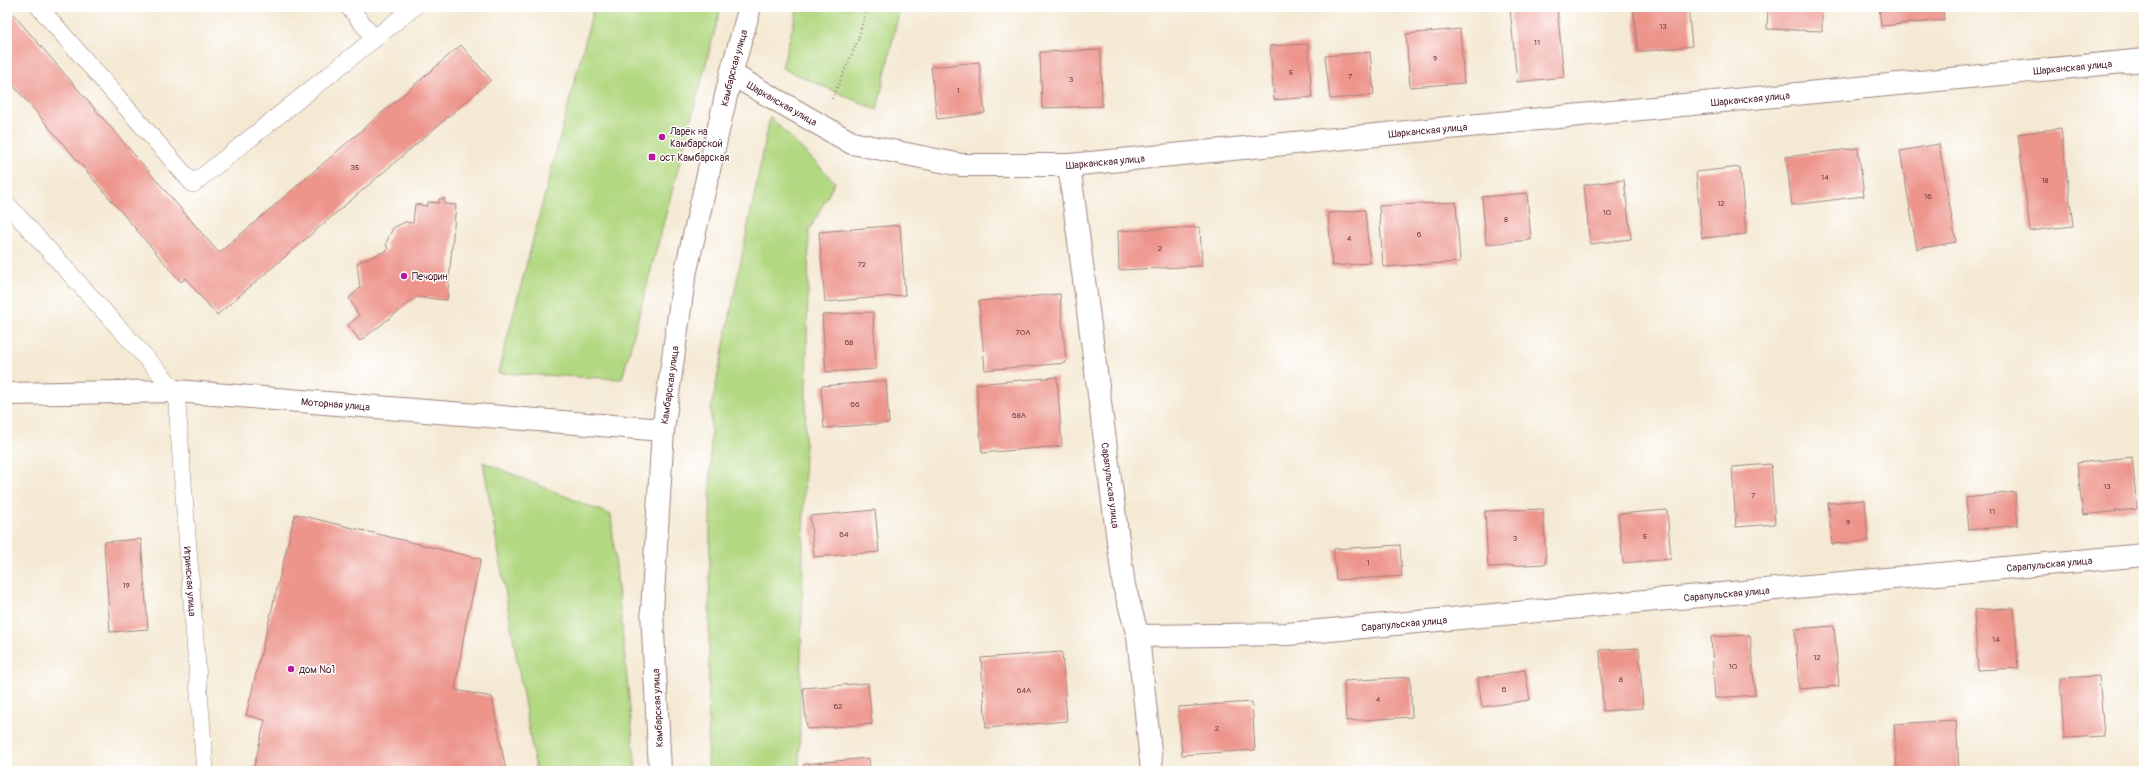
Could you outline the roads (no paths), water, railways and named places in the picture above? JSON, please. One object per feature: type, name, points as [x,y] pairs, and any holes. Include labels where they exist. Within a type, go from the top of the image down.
[{"type":"street","name":"Камбарская улица","points":[[660,771],[652,611],[663,430],[684,279],[731,74],[750,7]]},
{"type":"street","name":"Шарканская улица","points":[[731,74],[852,143],[961,165],[1069,165],[2144,60]]},
{"type":"street","name":"Сарапульская улица","points":[[1069,165],[1124,586],[1138,636],[1287,634],[2144,555]]},
{"type":"street","name":"Моторная улица","points":[[7,394],[176,391],[663,430]]},
{"type":"street","points":[[1138,636],[1152,771]]},
{"type":"lane","points":[[39,7],[193,184],[414,7]]},
{"type":"lane","points":[[349,7],[374,38]]},
{"type":"lane","points":[[7,204],[176,391]]},
{"type":"lane","name":"Игринская улица","points":[[176,391],[205,771]]},
{"type":"place","name":"Ларёк на Камбарской","points":[[662,137]]},
{"type":"place","name":"ост Камбарская","points":[[652,157]]},
{"type":"place","name":"Печорин","points":[[404,276]]},
{"type":"place","name":"дом №1","points":[[291,669]]}]
